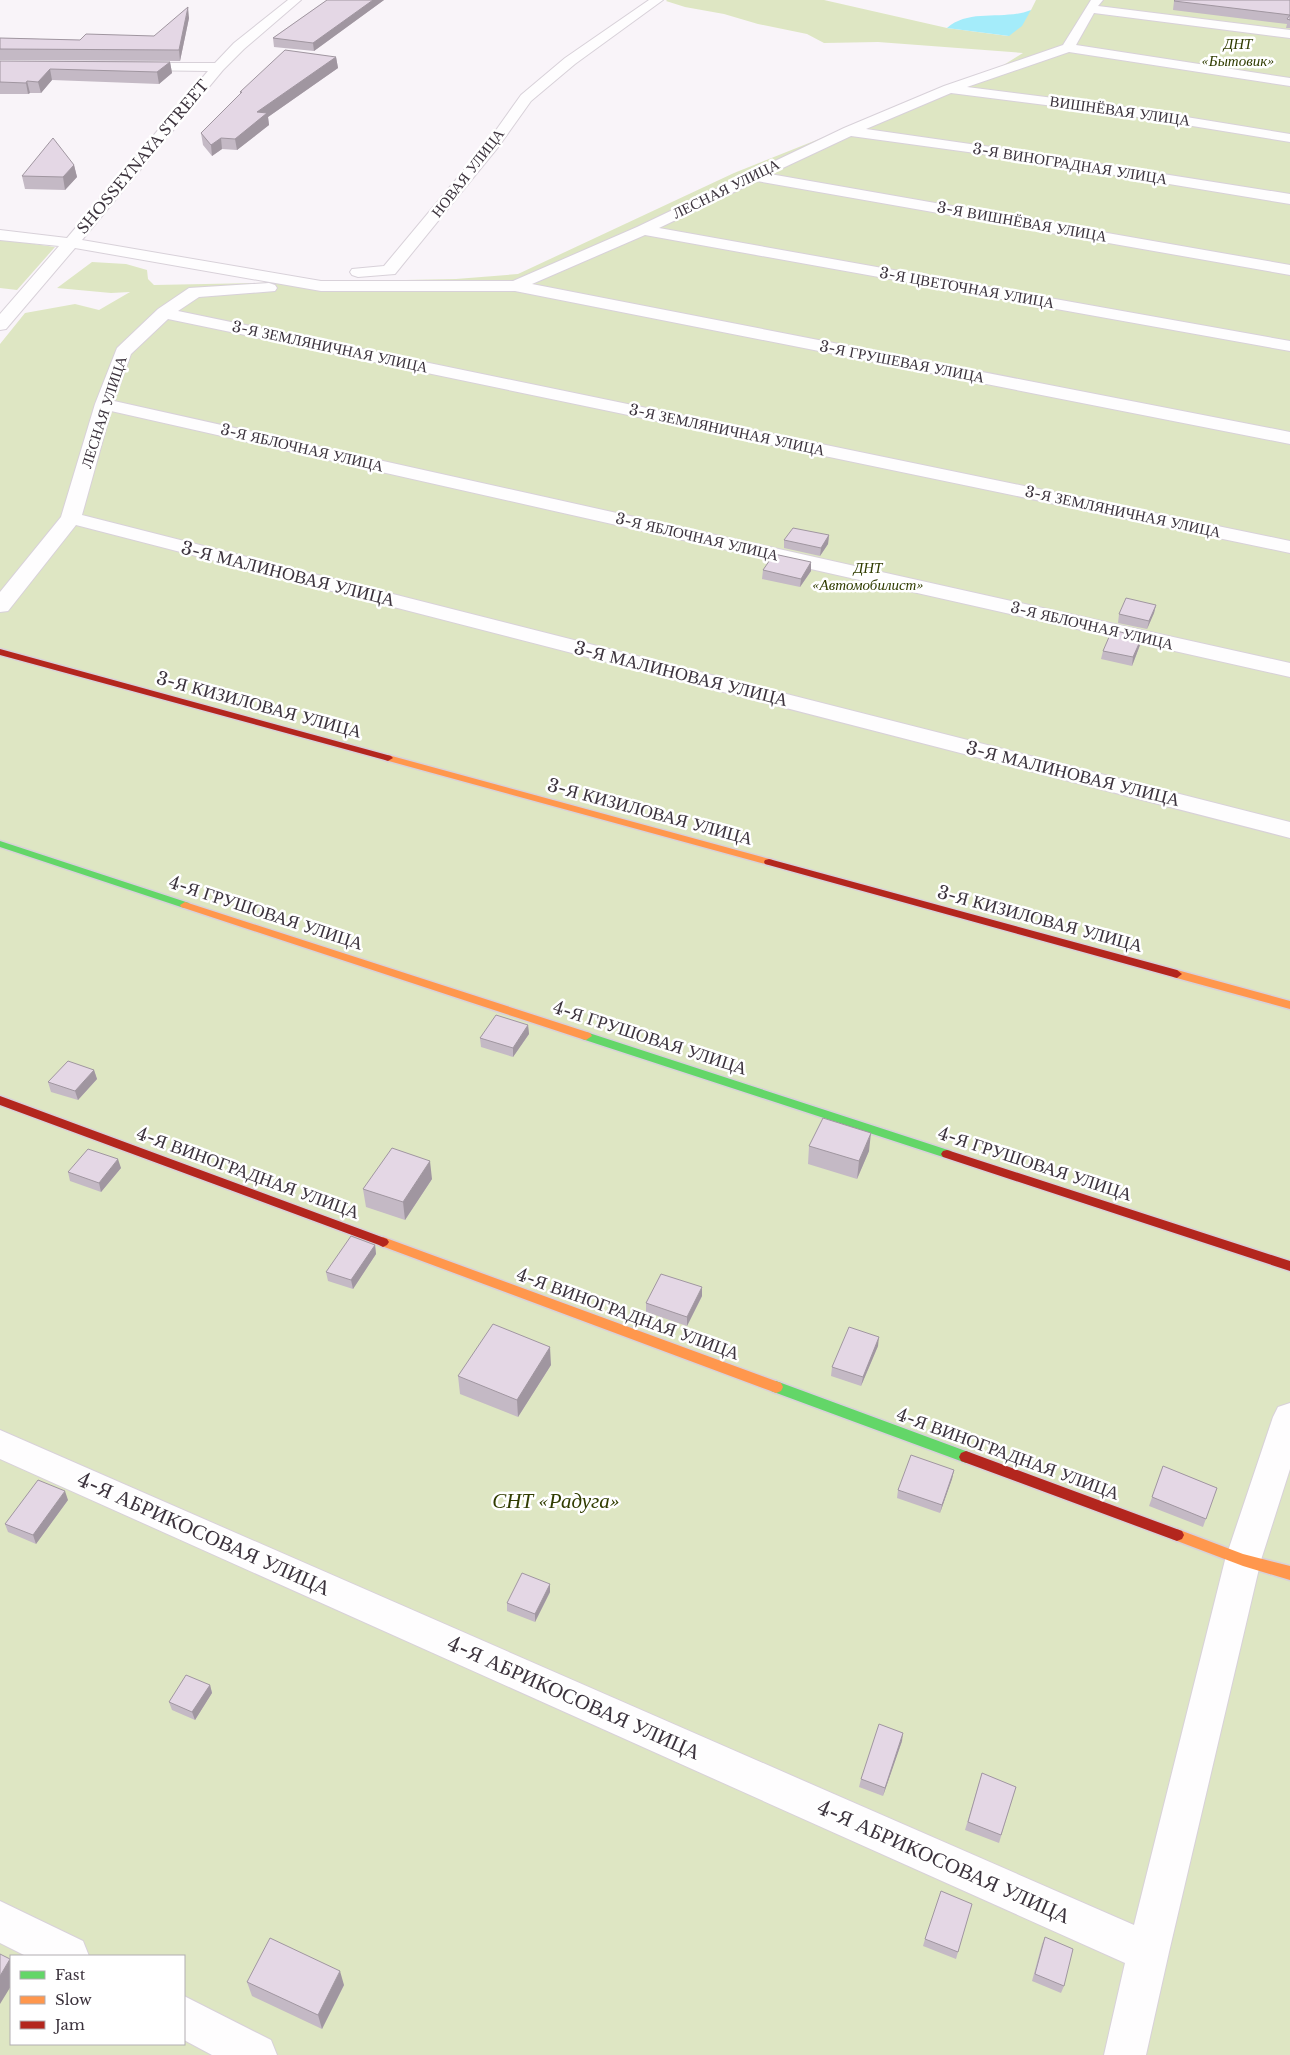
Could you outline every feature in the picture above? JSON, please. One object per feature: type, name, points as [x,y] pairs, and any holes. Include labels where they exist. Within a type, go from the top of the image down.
[{"type":"street","name":"SHOSSEYNAYA STREET","points":[[0,324],[71,244],[218,67],[239,46],[295,0]]},
{"type":"street","name":"НОВАЯ УЛИЦА","points":[[257,275],[389,271],[408,246],[449,200],[494,143],[526,98],[570,60],[657,0]]},
{"type":"street","points":[[1290,34],[1093,4],[1068,48],[1290,82]]},
{"type":"street","name":"ЛЕСНАЯ УЛИЦА","points":[[0,606],[71,518],[104,404],[123,352],[164,313],[195,292],[321,286],[515,286],[643,230],[849,131],[949,89],[1068,48]]},
{"type":"street","points":[[119,66],[218,67]]},
{"type":"street","name":"ВИШНЁВАЯ УЛИЦА","points":[[949,89],[1125,111],[1290,138]]},
{"type":"street","name":"3-Я ВИНОГРАДНАЯ УЛИЦА","points":[[849,131],[1012,154],[1290,199]]},
{"type":"street","name":"3-Я ВИШНЁВАЯ УЛИЦА","points":[[754,176],[1290,270]]},
{"type":"street","name":"3-Я ЦВЕТОЧНАЯ УЛИЦА","points":[[643,230],[1290,346]]},
{"type":"street","name":"ЛЕСНАЯ УЛИЦА","points":[[0,235],[71,244],[321,286]]},
{"type":"street","name":"3-Я ГРУШЕВАЯ УЛИЦА","points":[[515,286],[1290,438]]},
{"type":"street","name":"3-Я ЗЕМЛЯНИЧНАЯ УЛИЦА","points":[[164,313],[1290,547]]},
{"type":"street","name":"3-Я ЯБЛОЧНАЯ УЛИЦА","points":[[104,404],[1290,670]]},
{"type":"street","name":"3-Я МАЛИНОВАЯ УЛИЦА","points":[[71,518],[1290,830]]},
{"type":"street","name":"3-Я КИЗИЛОВАЯ УЛИЦА","points":[[0,652],[1290,1006]]},
{"type":"street","name":"4-Я ГРУШОВАЯ УЛИЦА","points":[[0,844],[1290,1266]]},
{"type":"street","name":"4-Я ВИНОГРАДНАЯ УЛИЦА","points":[[0,1100],[1243,1560],[1290,1573]]},
{"type":"street","points":[[1125,2055],[1148,1952],[1243,1560],[1290,1417]]},
{"type":"street","name":"4-Я АБРИКОСОВАЯ УЛИЦА","points":[[0,1444],[1148,1952]]},
{"type":"street","points":[[0,1921],[66,1955]]},
{"type":"street","points":[[185,2018],[256,2055]]},
{"type":"green space","points":[[824,0],[947,28],[1008,36],[1031,10],[1036,0],[1290,0],[1290,2055],[0,2055],[0,344],[25,313],[75,304],[99,310],[130,292],[111,293],[57,288],[92,262],[126,264],[147,270],[148,279],[154,285],[456,279],[518,274],[734,173],[1002,66],[1023,53],[878,42],[824,43],[807,34],[758,24],[724,14],[685,7],[666,1]]},
{"type":"green space","points":[[0,239],[55,247],[17,290],[0,288]]},
{"type":"water","points":[[1031,10],[1022,26],[1009,36],[947,28],[966,18],[1010,15]]},
{"type":"building","points":[[327,0],[373,0],[313,43],[273,38]]},
{"type":"building","points":[[1290,0],[1290,15],[1174,1]]},
{"type":"building","points":[[188,7],[179,50],[0,49],[0,38],[80,40],[86,34],[154,36]]},
{"type":"building","points":[[285,50],[336,57],[257,112],[267,113],[235,139],[221,138],[211,145],[201,133],[242,92],[240,92]]},
{"type":"building","points":[[0,61],[170,62],[157,72],[50,69],[38,82],[27,81],[26,83],[0,82]]},
{"type":"building","points":[[53,138],[74,165],[63,177],[22,176]]},
{"type":"building","points":[[793,528],[829,535],[821,548],[784,540]]},
{"type":"building","points":[[774,554],[811,562],[801,579],[763,570]]},
{"type":"building","points":[[1126,598],[1156,605],[1149,621],[1119,614]]},
{"type":"building","points":[[1112,630],[1142,637],[1133,657],[1103,651]]},
{"type":"building","points":[[496,1015],[528,1025],[513,1048],[480,1038]]},
{"type":"building","points":[[68,1061],[94,1070],[75,1091],[48,1082]]},
{"type":"building","points":[[823,1118],[871,1133],[859,1161],[809,1146]]},
{"type":"building","points":[[392,1148],[430,1161],[403,1202],[363,1189]]},
{"type":"building","points":[[88,1149],[118,1159],[99,1183],[68,1172]]},
{"type":"building","points":[[351,1236],[375,1245],[351,1280],[326,1272]]},
{"type":"building","points":[[661,1274],[702,1287],[687,1317],[646,1303]]},
{"type":"building","points":[[493,1324],[550,1347],[517,1400],[458,1376]]},
{"type":"building","points":[[849,1327],[879,1337],[863,1377],[832,1367]]},
{"type":"building","points":[[911,1455],[954,1470],[942,1505],[898,1490]]},
{"type":"building","points":[[1163,1466],[1217,1488],[1206,1519],[1152,1497]]},
{"type":"building","points":[[38,1480],[65,1491],[33,1535],[5,1524]]},
{"type":"building","points":[[522,1573],[550,1584],[535,1614],[507,1603]]},
{"type":"building","points":[[186,1675],[210,1685],[192,1712],[169,1702]]},
{"type":"building","points":[[879,1724],[903,1733],[885,1788],[861,1779]]},
{"type":"building","points":[[982,1773],[1016,1787],[1001,1835],[968,1822]]},
{"type":"building","points":[[941,1891],[972,1904],[958,1952],[925,1939]]},
{"type":"building","points":[[1045,1937],[1073,1949],[1064,1986],[1035,1974]]},
{"type":"building","points":[[270,1938],[340,1971],[318,2015],[247,1982]]},
{"type":"building","points":[[0,1954],[10,1959],[0,1976]]},
{"type":"traffic: fast","points":[[0,844],[185,905]]},
{"type":"traffic: fast","points":[[586,1036],[947,1154]]},
{"type":"traffic: fast","points":[[776,1387],[966,1457]]},
{"type":"traffic: slow","points":[[388,758],[769,862]]},
{"type":"traffic: slow","points":[[185,905],[586,1036]]},
{"type":"traffic: slow","points":[[1177,974],[1290,1005]]},
{"type":"traffic: slow","points":[[383,1242],[776,1387]]},
{"type":"traffic: slow","points":[[1177,1535],[1243,1560],[1290,1573]]},
{"type":"traffic: jam","points":[[0,652],[388,758]]},
{"type":"traffic: jam","points":[[769,862],[1177,974]]},
{"type":"traffic: jam","points":[[0,1100],[383,1242]]},
{"type":"traffic: jam","points":[[947,1154],[1290,1266]]},
{"type":"traffic: jam","points":[[966,1457],[1177,1535]]},
{"type":"park label","name":"ДНТ «Бытовик»","points":[[1238,52]]},
{"type":"park label","name":"ДНТ «Автомобилист»","points":[[868,576]]},
{"type":"park label","name":"СНТ «Радуга»","points":[[556,1501]]}]
